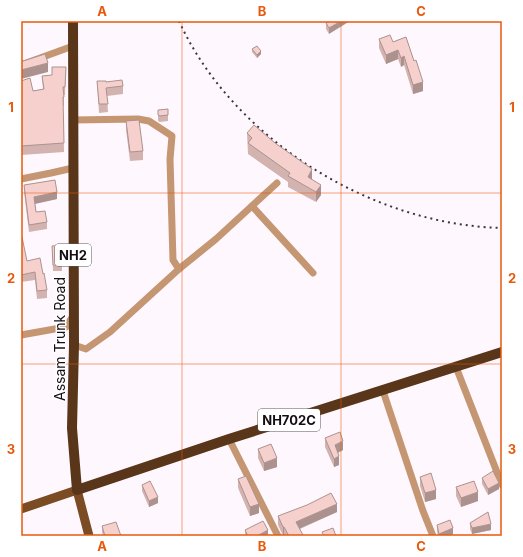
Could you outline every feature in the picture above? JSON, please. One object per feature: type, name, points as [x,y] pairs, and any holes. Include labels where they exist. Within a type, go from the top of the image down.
[{"type":"highway","name":"Assam Trunk Road","points":[[73,21],[74,345],[72,428],[77,490]]},
{"type":"highway","name":"NH702C","points":[[77,490],[228,439],[502,352]]},
{"type":"main road","points":[[21,509],[77,490],[89,536]]},
{"type":"street","points":[[21,65],[73,46]]},
{"type":"street","points":[[73,120],[138,119],[148,121],[172,136],[170,159],[173,260],[179,270]]},
{"type":"street","points":[[21,179],[73,168]]},
{"type":"street","points":[[74,345],[86,349],[110,332],[277,183]]},
{"type":"street","points":[[252,206],[313,273]]},
{"type":"street","points":[[21,335],[66,327],[73,316]]},
{"type":"street","points":[[456,367],[502,485]]},
{"type":"street","points":[[383,391],[423,511],[433,536]]},
{"type":"street","points":[[228,439],[278,536]]},
{"type":"building","points":[[331,21],[341,21],[329,28],[326,23]]},
{"type":"building","points":[[390,35],[393,42],[406,37],[414,61],[416,60],[423,82],[413,85],[404,56],[401,58],[398,50],[386,55],[379,39]]},
{"type":"building","points":[[257,46],[261,51],[257,55],[252,49]]},
{"type":"building","points":[[45,54],[48,63],[21,70],[21,61]]},
{"type":"building","points":[[52,67],[66,67],[65,87],[63,87],[64,143],[21,146],[21,81],[30,78],[33,91],[44,89],[42,76],[52,75]]},
{"type":"building","points":[[122,80],[123,86],[106,88],[108,104],[99,104],[97,81],[106,82]]},
{"type":"building","points":[[168,109],[168,115],[158,115],[158,110]]},
{"type":"building","points":[[139,120],[143,151],[130,152],[126,121]]},
{"type":"building","points":[[254,125],[275,143],[312,169],[308,177],[321,185],[316,192],[288,176],[290,173],[248,143],[252,138],[247,133]]},
{"type":"building","points":[[55,180],[57,192],[34,197],[36,212],[45,211],[47,222],[29,225],[24,185]]},
{"type":"building","points":[[22,237],[27,261],[40,258],[47,290],[37,291],[35,272],[21,275]]},
{"type":"building","points":[[61,245],[62,265],[53,265],[52,246]]},
{"type":"building","points":[[340,432],[343,441],[335,445],[339,456],[334,459],[325,438]]},
{"type":"building","points":[[271,444],[277,458],[264,463],[258,449]]},
{"type":"building","points":[[493,471],[499,483],[488,489],[482,478]]},
{"type":"building","points":[[431,473],[436,490],[425,493],[420,477]]},
{"type":"building","points":[[246,476],[259,504],[250,507],[238,479]]},
{"type":"building","points":[[150,481],[158,497],[149,501],[142,485]]},
{"type":"building","points":[[474,481],[478,492],[461,498],[456,487]]},
{"type":"building","points":[[331,493],[337,504],[296,522],[303,535],[289,536],[278,516],[307,505]]},
{"type":"building","points":[[488,512],[491,524],[472,528],[470,523]]},
{"type":"building","points":[[450,520],[453,528],[439,534],[437,525]]},
{"type":"building","points":[[263,521],[268,530],[257,536],[248,536],[245,530]]},
{"type":"building","points":[[116,522],[121,536],[105,536],[102,526]]},
{"type":"building","points":[[333,528],[336,536],[324,536],[322,532]]},
{"type":"railway","points":[[179,21],[203,64],[234,103],[271,138],[312,168],[357,193],[405,211],[453,223],[502,228]]}]
